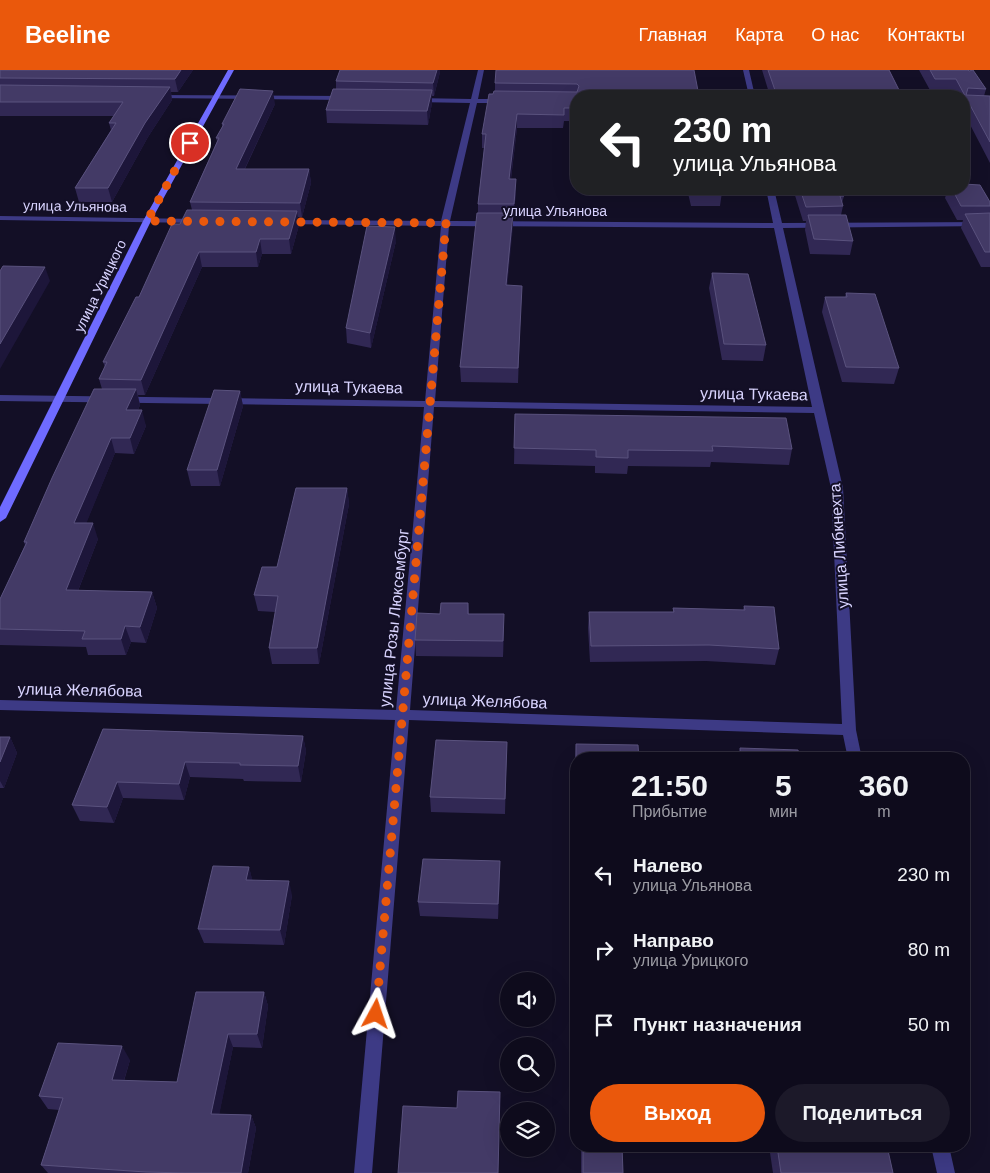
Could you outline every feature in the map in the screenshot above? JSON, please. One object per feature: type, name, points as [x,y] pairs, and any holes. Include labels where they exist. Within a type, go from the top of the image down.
[{"type":"street","name":"улица Урицкого","points":[[0,518],[147,221],[231,70]]},
{"type":"street","name":"улица Розы Люксембург","points":[[363,1173],[401,715],[446,223],[481,70]]},
{"type":"street","points":[[746,70],[751,90]]},
{"type":"street","points":[[147,96],[354,99]]},
{"type":"street","points":[[404,100],[511,101]]},
{"type":"street","name":"улица Либкнехта","points":[[771,195],[837,488],[849,730],[854,752]]},
{"type":"street","name":"улица Ульянова","points":[[0,218],[207,221]]},
{"type":"street","name":"улица Ульянова","points":[[276,222],[777,226],[990,224]]},
{"type":"street","name":"улица Тукаева","points":[[0,398],[818,410]]},
{"type":"street","name":"улица Желябова","points":[[0,705],[401,715],[849,730]]},
{"type":"street","points":[[941,1152],[946,1173]]},
{"type":"building","points":[[0,70],[181,70],[175,79],[0,78]]},
{"type":"building","points":[[340,70],[437,70],[433,83],[336,81]]},
{"type":"building","points":[[496,70],[694,70],[698,90],[578,90],[579,86],[577,84],[495,83]]},
{"type":"building","points":[[768,70],[889,70],[899,90],[775,90]]},
{"type":"building","points":[[930,70],[973,70],[986,89],[968,88],[967,90],[962,90],[956,79],[935,79]]},
{"type":"building","points":[[0,85],[170,87],[145,123],[108,188],[75,188],[116,123],[109,123],[123,102],[0,102]]},
{"type":"building","points":[[240,89],[273,91],[236,169],[309,169],[300,203],[190,202],[219,138],[216,138],[224,124],[222,124]]},
{"type":"building","points":[[333,89],[432,90],[427,111],[326,110]]},
{"type":"building","points":[[494,91],[570,92],[570,108],[564,108],[564,115],[517,114],[509,179],[516,179],[514,204],[478,204],[486,134],[482,134],[489,94],[493,94]]},
{"type":"building","points":[[970,95],[990,96],[990,142],[970,105]]},
{"type":"building","points":[[970,184],[980,185],[990,202],[990,206],[961,206],[955,195],[970,195]]},
{"type":"building","points":[[802,195],[844,196],[840,196],[843,206],[806,207]]},
{"type":"building","points":[[187,210],[297,211],[289,239],[260,239],[256,252],[199,252],[141,380],[99,379],[107,362],[103,362],[136,297],[139,297],[172,224],[180,224]]},
{"type":"building","points":[[477,213],[513,213],[506,285],[522,286],[518,368],[460,367]]},
{"type":"building","points":[[990,213],[990,252],[985,252],[965,214]]},
{"type":"building","points":[[808,215],[846,215],[853,241],[814,239]]},
{"type":"building","points":[[367,226],[395,227],[370,333],[346,328]]},
{"type":"building","points":[[3,266],[45,267],[0,344],[0,271]]},
{"type":"building","points":[[712,273],[748,274],[766,345],[724,344]]},
{"type":"building","points":[[846,293],[875,294],[899,368],[846,367],[825,297],[847,297]]},
{"type":"building","points":[[94,389],[136,389],[126,410],[142,410],[130,438],[111,438],[74,523],[93,523],[66,590],[152,592],[140,627],[125,626],[121,639],[82,639],[85,631],[0,629],[0,599],[27,542],[24,542],[52,478]]},
{"type":"building","points":[[214,390],[240,391],[217,470],[187,470]]},
{"type":"building","points":[[515,414],[786,418],[792,449],[712,446],[713,451],[628,450],[628,458],[596,457],[596,450],[514,448]]},
{"type":"building","points":[[296,488],[347,488],[317,648],[269,648],[278,596],[254,595],[262,567],[277,567]]},
{"type":"building","points":[[441,603],[468,603],[468,614],[504,614],[503,641],[415,640],[417,613],[440,614]]},
{"type":"building","points":[[744,606],[774,607],[779,649],[709,645],[591,646],[589,612],[674,612],[673,608],[745,610]]},
{"type":"building","points":[[103,729],[303,736],[298,766],[185,762],[179,784],[117,782],[107,807],[72,805]]},
{"type":"building","points":[[0,737],[10,737],[0,762]]},
{"type":"building","points":[[436,740],[507,742],[505,799],[430,797]]},
{"type":"building","points":[[576,744],[638,745],[638,752],[576,752]]},
{"type":"building","points":[[740,748],[798,750],[798,752],[740,752]]},
{"type":"building","points":[[423,859],[500,861],[498,904],[418,902]]},
{"type":"building","points":[[213,866],[249,867],[246,880],[289,881],[280,930],[198,929]]},
{"type":"building","points":[[196,992],[264,992],[257,1034],[228,1034],[211,1114],[251,1115],[241,1173],[146,1172],[41,1165],[63,1098],[39,1096],[58,1043],[122,1046],[112,1080],[177,1082]]},
{"type":"building","points":[[458,1091],[500,1092],[498,1173],[398,1173],[403,1106],[457,1108]]},
{"type":"building","points":[[583,1152],[622,1152],[623,1173],[583,1173]]},
{"type":"building","points":[[778,1152],[888,1152],[893,1173],[781,1173]]},
{"type":"route","points":[[190,143],[147,221],[446,223],[376,1014]]}]
